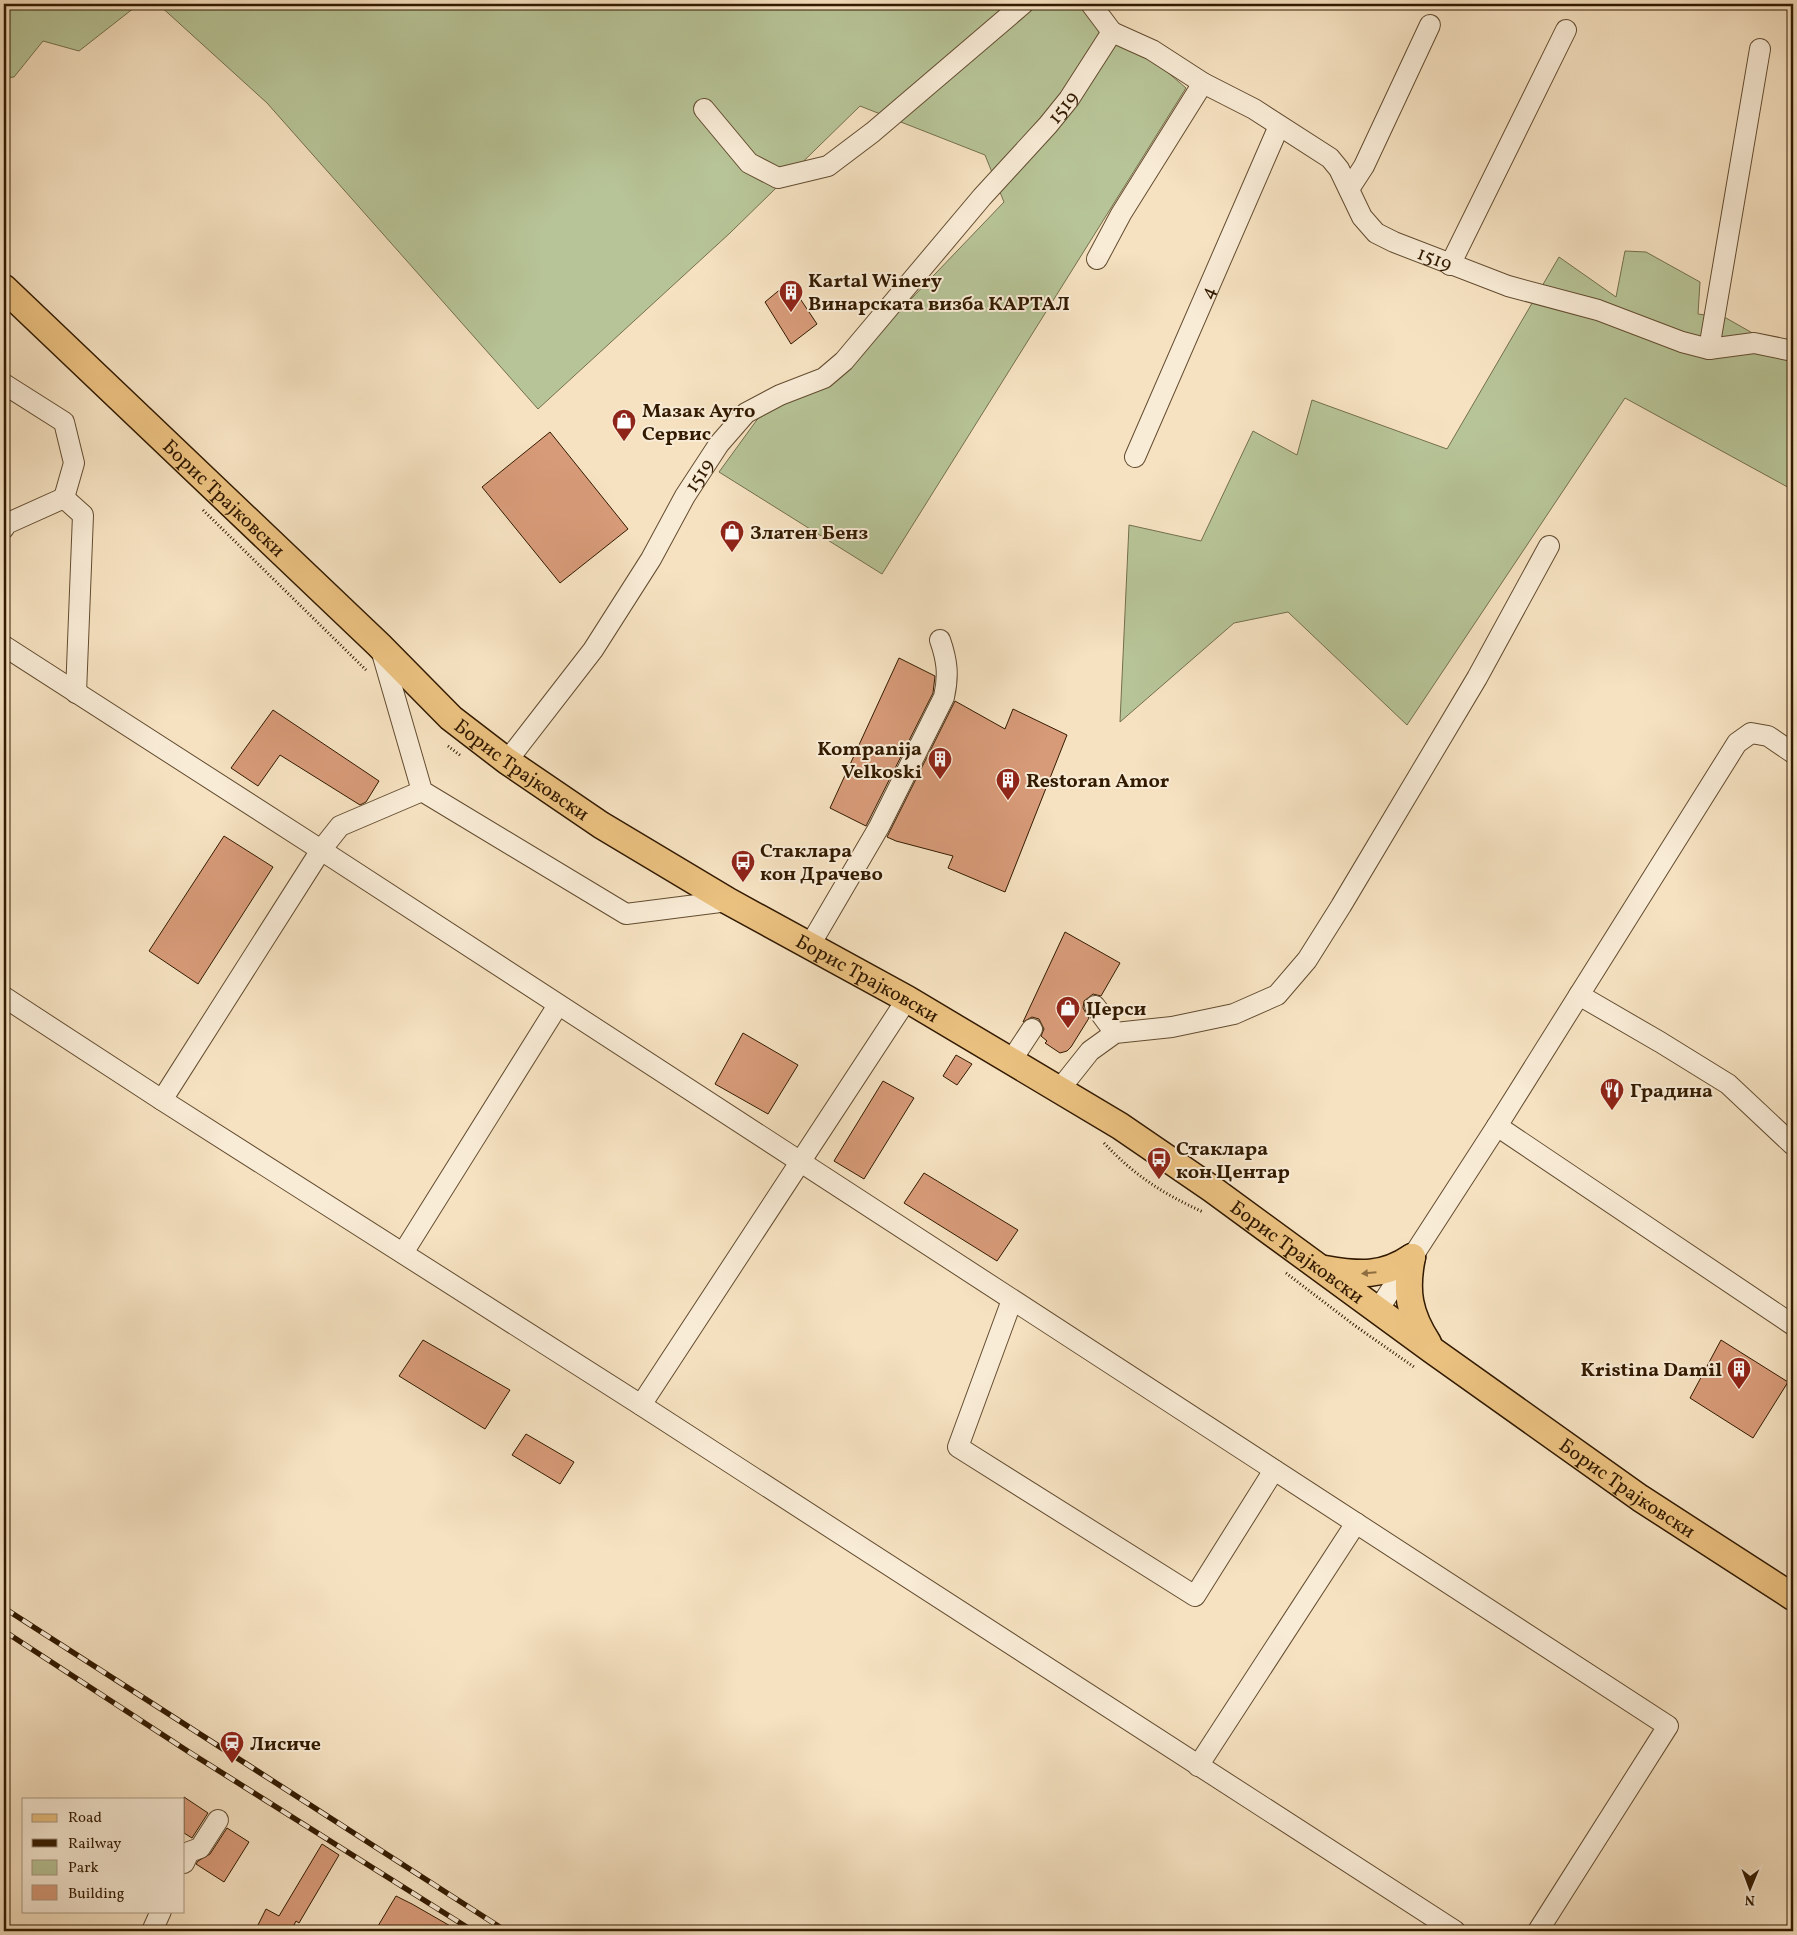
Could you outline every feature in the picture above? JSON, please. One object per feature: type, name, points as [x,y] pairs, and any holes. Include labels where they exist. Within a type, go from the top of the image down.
[{"type":"main road","name":"Борис Трајковски","points":[[4,288],[380,645],[451,718],[507,762],[601,825],[728,901],[907,999],[1120,1126],[1640,1498],[1793,1597]]},
{"type":"main road","points":[[1322,1269],[1353,1274],[1372,1273],[1400,1266],[1412,1257]]},
{"type":"main road","points":[[1412,1257],[1408,1284],[1409,1300],[1420,1332],[1432,1350]]},
{"type":"street","points":[[704,109],[749,163],[778,178],[828,166],[873,132],[1023,4]]},
{"type":"street","points":[[1091,4],[1112,32]]},
{"type":"street","points":[[1349,189],[1364,166],[1430,25]]},
{"type":"street","points":[[1450,265],[1566,30]]},
{"type":"street","name":"1519","points":[[507,762],[592,650],[651,559],[685,496],[718,444],[746,413],[780,395],[824,378],[844,361],[982,197],[1048,125],[1069,99],[1112,32],[1152,50],[1203,83],[1254,109],[1330,158],[1339,169],[1362,217],[1376,233],[1450,265],[1508,286],[1598,310],[1682,342],[1709,349],[1754,343],[1793,351]]},
{"type":"street","points":[[1709,349],[1760,49]]},
{"type":"street","points":[[1097,259],[1121,214],[1203,83]]},
{"type":"street","name":"4","points":[[1135,457],[1279,126]]},
{"type":"street","points":[[4,384],[64,422],[74,463],[64,498],[6,524],[4,528]]},
{"type":"street","points":[[64,498],[83,515],[76,693]]},
{"type":"street","points":[[1059,1090],[1090,1051],[1115,1033],[1172,1027],[1234,1014],[1277,995],[1307,960],[1341,906],[1477,678],[1548,546]]},
{"type":"street","points":[[810,945],[879,827],[944,697],[947,685],[946,660],[940,640]]},
{"type":"street","points":[[380,645],[422,791],[626,914],[728,901]]},
{"type":"street","points":[[4,646],[1668,1726],[1538,1931]]},
{"type":"street","points":[[1378,1310],[1497,1126],[1737,743],[1751,733],[1768,736],[1793,753]]},
{"type":"street","points":[[162,1100],[321,850],[340,826],[422,791]]},
{"type":"street","points":[[1579,995],[1728,1084],[1793,1145]]},
{"type":"street","points":[[4,997],[162,1100],[641,1405],[1455,1931]]},
{"type":"street","points":[[641,1405],[907,999]]},
{"type":"street","points":[[403,1253],[558,1005]]},
{"type":"street","points":[[1095,1006],[1115,1033]]},
{"type":"street","points":[[1011,1061],[1032,1029]]},
{"type":"street","points":[[1497,1126],[1793,1324]]},
{"type":"street","points":[[1012,1300],[958,1447],[1195,1596],[1274,1470]]},
{"type":"street","points":[[1198,1766],[1356,1523]]},
{"type":"street","points":[[185,1861],[189,1852],[200,1848],[218,1820]]},
{"type":"street","points":[[152,1931],[161,1912]]},
{"type":"green space","points":[[4,4],[139,4],[79,51],[43,41],[14,77],[4,78]]},
{"type":"green space","points":[[158,4],[1088,4],[1186,88],[882,574],[719,472],[759,417],[868,344],[1004,202],[985,155],[860,106],[730,233],[538,409],[267,103]]},
{"type":"green space","points":[[1625,251],[1646,252],[1700,282],[1698,314],[1726,318],[1763,339],[1793,348],[1793,490],[1625,398],[1407,725],[1288,612],[1234,623],[1120,722],[1129,525],[1201,541],[1253,431],[1297,455],[1312,400],[1447,449],[1559,257],[1616,297]]},
{"type":"building","name":"Kartal Winery Винарската визба КАРТАЛ","points":[[789,282],[817,324],[791,344],[765,302]]},
{"type":"building","points":[[550,432],[628,529],[560,583],[482,487]]},
{"type":"building","points":[[899,658],[935,676],[933,693],[866,826],[830,808]]},
{"type":"building","points":[[955,701],[1005,729],[1013,709],[1067,735],[1005,892],[948,868],[953,856],[887,837]]},
{"type":"building","points":[[273,710],[379,781],[366,802],[360,805],[280,755],[258,786],[231,768]]},
{"type":"building","points":[[224,836],[273,867],[198,984],[149,951]]},
{"type":"building","points":[[1065,932],[1120,963],[1101,996],[1093,994],[1084,1001],[1083,1008],[1089,1018],[1071,1047],[1067,1051],[1060,1053],[1045,1043],[1047,1041],[1041,1036],[1044,1029],[1039,1019],[1032,1017],[1023,1022]]},
{"type":"building","points":[[743,1033],[798,1065],[768,1114],[715,1084]]},
{"type":"building","points":[[956,1055],[972,1064],[957,1085],[943,1076]]},
{"type":"building","points":[[883,1081],[914,1098],[864,1179],[834,1161]]},
{"type":"building","points":[[924,1173],[1018,1230],[997,1261],[904,1203]]},
{"type":"building","points":[[423,1340],[510,1390],[485,1429],[399,1376]]},
{"type":"building","name":"Kristina Damil","points":[[1721,1340],[1788,1382],[1753,1438],[1690,1398]]},
{"type":"building","points":[[526,1434],[574,1462],[560,1484],[512,1455]]},
{"type":"building","points":[[184,1798],[208,1813],[192,1838],[185,1834]]},
{"type":"building","points":[[227,1828],[249,1842],[224,1882],[196,1864],[210,1854]]},
{"type":"building","points":[[322,1844],[339,1855],[299,1923],[296,1921],[294,1925],[306,1931],[255,1931],[266,1909],[279,1916]]},
{"type":"building","points":[[396,1896],[412,1904],[459,1931],[375,1931]]},
{"type":"railway","points":[[4,1608],[506,1931]]},
{"type":"railway","points":[[4,1631],[189,1752],[473,1931]]},
{"type":"place","name":"Kartal Winery Винарската визба КАРТАЛ","points":[[791,313]]},
{"type":"place","name":"Мазак Ауто Сервис","points":[[624,442]]},
{"type":"place","name":"Златен Бенз","points":[[732,553]]},
{"type":"place","name":"Kompanija Velkoski","points":[[940,780]]},
{"type":"place","name":"Restoran Amor","points":[[1008,801]]},
{"type":"place","name":"Стаклара кон Драчево","points":[[743,883]]},
{"type":"place","name":"Џерси","points":[[1068,1029]]},
{"type":"place","name":"Градина","points":[[1612,1111]]},
{"type":"place","name":"Стаклара кон Центар","points":[[1159,1180]]},
{"type":"place","name":"Kristina Damil","points":[[1739,1390]]},
{"type":"place","name":"Лисиче","points":[[232,1764]]}]
